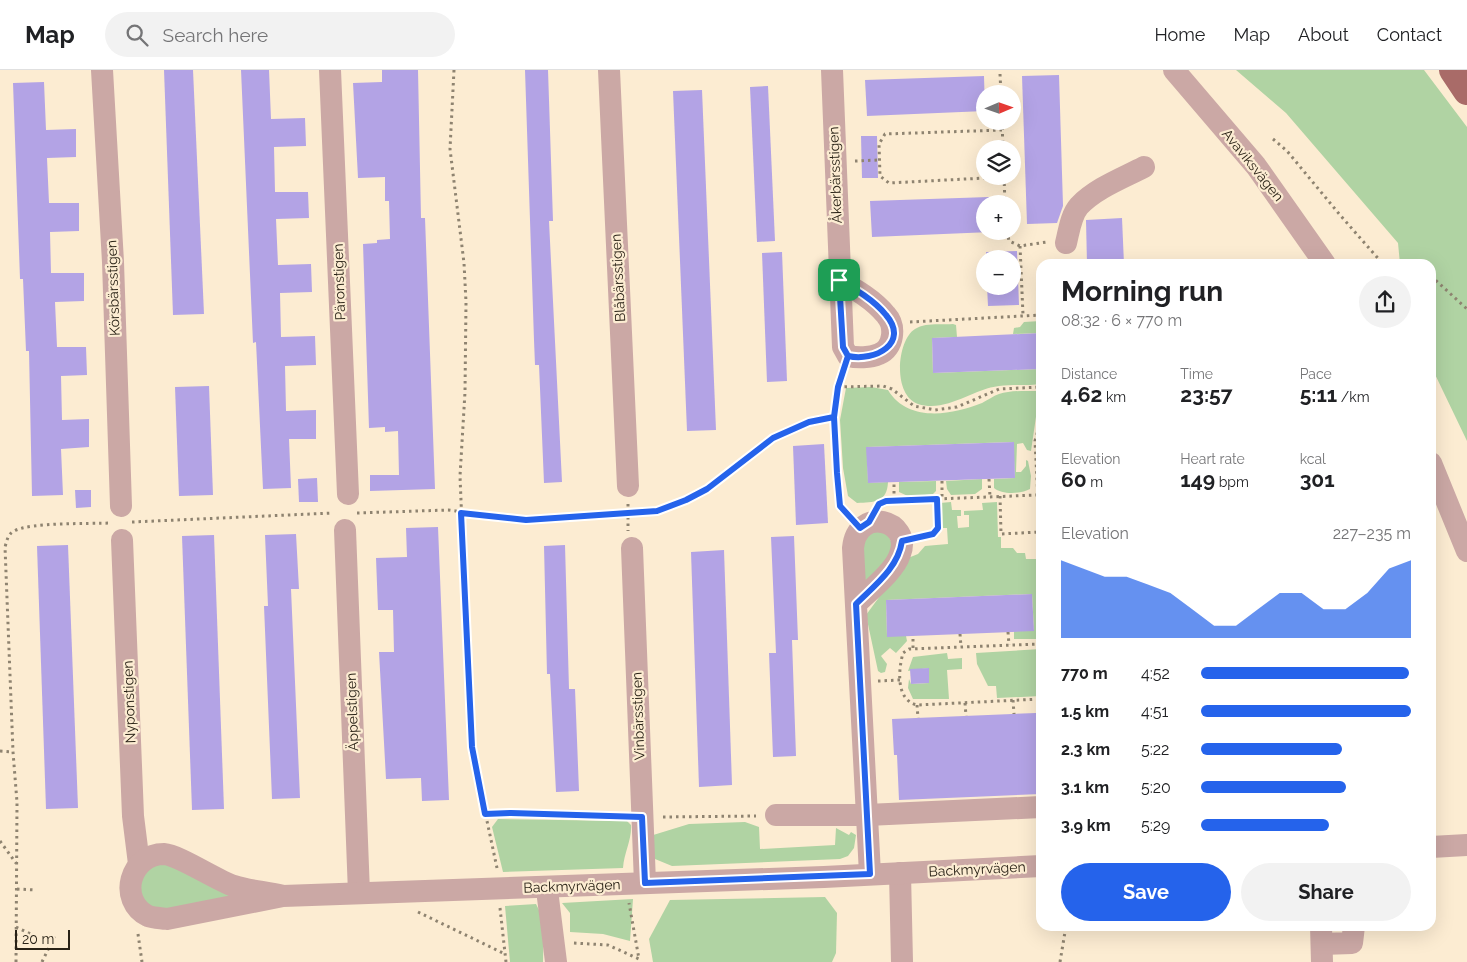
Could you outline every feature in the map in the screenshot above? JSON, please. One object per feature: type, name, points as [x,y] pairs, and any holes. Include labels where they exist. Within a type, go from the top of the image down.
[{"type":"main road","points":[[1453,70],[1467,91]]},
{"type":"street","name":"Körsbärsstigen","points":[[102,70],[112,262],[121,523]]},
{"type":"street","name":"Päronstigen","points":[[330,70],[345,513]]},
{"type":"street","name":"Blåbärsstigen","points":[[609,70],[628,486]]},
{"type":"street","name":"Åkerbärsstigen","points":[[832,70],[839,280],[843,347],[848,356]]},
{"type":"street","name":"Avaviksvägen","points":[[1174,70],[1256,166],[1321,259]]},
{"type":"street","points":[[1066,243],[1071,221],[1079,206],[1105,187],[1144,167]]},
{"type":"street","points":[[839,280],[887,315],[892,327],[890,345],[880,354],[857,358],[848,356]]},
{"type":"street","points":[[1436,475],[1467,551]]},
{"type":"street","name":"Äppelstigen","points":[[345,513],[359,894]]},
{"type":"street","points":[[856,604],[894,566],[900,554],[902,541],[898,531],[891,524],[880,521],[864,525],[854,536],[853,548],[870,874]]},
{"type":"street","name":"Nyponstigen","points":[[121,523],[133,816],[139,864]]},
{"type":"street","name":"Vinbärsstigen","points":[[632,548],[642,817],[636,883]]},
{"type":"street","points":[[776,815],[867,814],[1036,807]]},
{"type":"street","points":[[1436,847],[1467,845]]},
{"type":"street","name":"Backmyrvägen","points":[[282,896],[234,886],[165,854],[148,857],[139,864],[133,874],[130,885],[131,896],[140,910],[150,917],[167,919],[282,896],[1036,866]]},
{"type":"street","points":[[900,873],[902,962]]},
{"type":"street","points":[[548,898],[555,952]]},
{"type":"street","points":[[1322,944],[1352,943],[1353,931]]},
{"type":"path","points":[[454,70],[450,149],[464,263],[466,302],[465,392],[460,476],[472,747],[498,872]]},
{"type":"path","points":[[1000,74],[1001,85]]},
{"type":"path","points":[[976,178],[889,183],[880,176],[879,144],[881,136],[885,134],[1002,130],[1003,140]]},
{"type":"path","points":[[1273,139],[1287,151],[1379,259]]},
{"type":"path","points":[[1009,240],[1009,242],[1020,246],[1034,243],[1066,243]]},
{"type":"path","points":[[1020,246],[1023,315]]},
{"type":"path","points":[[1436,281],[1467,309]]},
{"type":"path","points":[[892,327],[902,322],[1036,315]]},
{"type":"path","points":[[848,356],[838,387],[834,417],[840,506],[864,525],[879,504],[894,500],[1036,495]]},
{"type":"path","points":[[838,387],[883,386],[892,389],[914,406],[935,410],[957,407],[999,389],[1036,387]]},
{"type":"path","points":[[16,962],[18,802],[13,752],[6,547],[7,538],[13,531],[29,527],[345,513],[448,510],[520,520],[657,511],[686,500],[722,478],[773,438],[809,422],[834,417]]},
{"type":"path","points":[[1036,438],[1036,459]]},
{"type":"path","points":[[989,479],[990,497]]},
{"type":"path","points":[[942,481],[942,498]]},
{"type":"path","points":[[894,482],[894,500]]},
{"type":"path","points":[[628,486],[628,534],[632,548]]},
{"type":"path","points":[[1000,496],[1001,534],[1036,532]]},
{"type":"path","points":[[902,541],[933,534],[938,528],[937,499]]},
{"type":"path","points":[[1008,632],[1009,645]]},
{"type":"path","points":[[960,634],[961,647]]},
{"type":"path","points":[[913,648],[914,636]]},
{"type":"path","points":[[1036,644],[913,648],[903,654],[900,680],[904,698],[909,703],[917,705],[1036,699]]},
{"type":"path","points":[[1013,700],[1014,714]]},
{"type":"path","points":[[965,703],[966,716]]},
{"type":"path","points":[[917,705],[918,718]]},
{"type":"path","points":[[0,751],[13,752]]},
{"type":"path","points":[[485,814],[719,818],[776,815]]},
{"type":"path","points":[[0,841],[17,864]]},
{"type":"path","points":[[555,952],[608,945],[639,960],[631,920],[636,883]]},
{"type":"path","points":[[16,890],[35,890]]},
{"type":"path","points":[[499,905],[506,962]]},
{"type":"path","points":[[410,908],[505,954]]},
{"type":"path","points":[[136,926],[142,962]]},
{"type":"path","points":[[15,927],[36,936]]},
{"type":"path","points":[[1060,962],[1065,931]]},
{"type":"path","points":[[42,962],[54,935]]},
{"type":"green space","points":[[1236,70],[1424,70],[1467,127],[1467,441],[1436,376],[1436,259],[1400,259],[1398,243],[1286,113]]},
{"type":"green space","points":[[1036,321],[1036,333],[1013,334],[1014,328],[1020,327],[1024,322]]},
{"type":"green space","points":[[924,325],[956,325],[957,337],[932,338],[933,373],[1036,369],[1036,384],[1004,385],[979,391],[949,403],[929,406],[918,404],[910,399],[904,390],[901,379],[901,355],[904,344],[915,329]]},
{"type":"green space","points":[[871,387],[888,390],[897,401],[907,408],[931,413],[957,411],[1004,393],[1036,391],[1036,417],[1031,451],[1027,450],[1023,443],[1017,444],[1016,472],[1021,472],[1026,466],[1026,460],[1028,461],[1031,476],[1030,489],[1012,493],[1002,492],[994,488],[994,479],[1015,478],[1013,442],[867,447],[868,483],[888,482],[887,489],[879,500],[857,503],[848,496],[843,468],[840,420],[846,388]]},
{"type":"green space","points":[[982,479],[982,489],[975,494],[951,495],[947,489],[946,481]]},
{"type":"green space","points":[[936,481],[936,491],[933,494],[910,497],[899,492],[899,482]]},
{"type":"green space","points":[[951,502],[952,510],[961,510],[961,516],[957,516],[958,528],[969,527],[969,515],[964,515],[964,511],[983,510],[982,503],[997,502],[998,537],[1001,537],[1001,548],[1013,548],[1017,553],[1025,553],[1026,559],[1036,559],[1036,639],[1014,639],[1014,631],[1034,630],[1032,594],[886,600],[887,636],[906,636],[907,641],[896,653],[890,648],[881,656],[887,664],[885,672],[881,673],[878,671],[866,615],[908,558],[918,554],[925,546],[948,544],[947,528],[941,528],[940,503]]},
{"type":"green space","points":[[886,530],[895,550],[864,584],[864,537],[870,531]]},
{"type":"green space","points":[[1036,649],[1036,696],[997,698],[996,686],[988,686],[977,664],[976,653]]},
{"type":"green space","points":[[947,653],[948,659],[962,658],[962,669],[947,670],[949,699],[913,699],[908,688],[909,679],[911,684],[929,683],[928,668],[908,671],[913,657]]},
{"type":"green space","points":[[498,819],[627,821],[631,825],[631,830],[623,868],[503,872],[492,827]]},
{"type":"green space","points":[[745,822],[759,827],[760,849],[835,845],[836,828],[849,835],[851,832],[856,835],[854,848],[848,856],[840,859],[672,866],[655,859],[650,836],[689,824]]},
{"type":"green space","points":[[168,854],[279,896],[167,920],[133,901],[141,861]]},
{"type":"green space","points":[[825,897],[837,913],[836,953],[832,962],[653,962],[649,939],[670,900]]},
{"type":"green space","points":[[633,899],[630,941],[603,934],[570,932],[570,913],[562,903]]},
{"type":"green space","points":[[536,904],[544,920],[543,962],[510,962],[505,906]]},
{"type":"building","points":[[164,70],[193,70],[204,314],[173,315]]},
{"type":"building","points":[[241,70],[269,70],[271,119],[305,118],[306,146],[274,147],[275,192],[308,192],[309,218],[276,219],[278,265],[311,264],[312,292],[280,293],[281,337],[315,336],[316,365],[285,366],[286,411],[316,410],[316,439],[289,439],[291,488],[263,489],[256,342],[253,343]]},
{"type":"building","points":[[382,70],[418,70],[421,218],[425,218],[435,489],[370,491],[370,475],[399,475],[398,431],[385,432],[385,427],[369,428],[363,244],[377,243],[377,240],[390,239],[389,201],[385,201],[385,177],[358,178],[353,83],[382,82]]},
{"type":"building","points":[[525,70],[548,70],[553,221],[549,221],[562,482],[544,483],[539,365],[535,365]]},
{"type":"building","points":[[1059,75],[1063,206],[1057,223],[1027,224],[1022,76]]},
{"type":"building","points":[[984,76],[984,85],[976,85],[976,111],[867,116],[865,80]]},
{"type":"building","points":[[44,82],[46,130],[76,129],[76,157],[47,158],[49,203],[79,203],[79,231],[50,232],[51,273],[84,273],[84,301],[55,302],[57,347],[86,347],[87,375],[61,376],[62,420],[89,419],[89,447],[61,449],[63,495],[32,496],[29,351],[26,351],[23,279],[20,279],[13,83]]},
{"type":"building","points":[[768,86],[775,241],[757,242],[750,87]]},
{"type":"building","points":[[702,90],[716,430],[687,431],[673,91]]},
{"type":"building","points":[[861,136],[877,136],[878,178],[862,178]]},
{"type":"building","points":[[976,197],[976,233],[872,237],[870,201]]},
{"type":"building","points":[[1122,218],[1124,259],[1087,259],[1086,220]]},
{"type":"building","points":[[782,252],[787,381],[767,382],[762,253]]},
{"type":"building","points":[[987,295],[1019,295],[1019,305],[988,306]]},
{"type":"building","points":[[1036,333],[1036,369],[933,373],[932,338]]},
{"type":"building","points":[[209,386],[213,495],[179,496],[175,387]]},
{"type":"building","points":[[1014,442],[1015,478],[868,483],[866,447]]},
{"type":"building","points":[[824,444],[828,523],[796,525],[793,446]]},
{"type":"building","points":[[317,478],[318,502],[299,502],[298,479]]},
{"type":"building","points":[[75,490],[91,490],[91,507],[76,508]]},
{"type":"building","points":[[438,527],[449,800],[422,801],[421,778],[386,779],[379,652],[394,652],[393,610],[378,610],[376,558],[407,557],[406,528]]},
{"type":"building","points":[[296,534],[299,589],[291,589],[300,798],[272,799],[264,606],[268,606],[265,535]]},
{"type":"building","points":[[214,535],[224,809],[192,810],[182,536]]},
{"type":"building","points":[[794,536],[798,640],[792,640],[796,756],[773,757],[769,653],[776,653],[771,537]]},
{"type":"building","points":[[68,545],[78,808],[46,809],[37,546]]},
{"type":"building","points":[[565,545],[569,689],[575,689],[579,791],[556,792],[550,674],[547,674],[544,546]]},
{"type":"building","points":[[724,550],[732,785],[699,787],[691,552]]},
{"type":"building","points":[[1032,594],[1034,631],[887,637],[886,600]]},
{"type":"building","points":[[929,668],[929,683],[911,684],[910,669]]},
{"type":"building","points":[[1036,713],[1036,794],[899,800],[897,755],[894,755],[892,719]]},
{"type":"route","points":[[839,280],[843,347],[848,356],[838,387],[834,417],[809,422],[789,429],[759,447],[707,489],[686,500],[657,511],[526,520],[461,513],[465,564],[472,747],[478,786],[485,814],[642,817],[645,883],[870,874],[856,604],[894,566],[900,554],[902,541],[933,534],[938,528],[937,499],[886,501],[879,504],[869,522],[860,528],[840,506],[834,417],[838,387],[848,356],[857,358],[880,354],[890,345],[892,327],[887,315],[854,288],[839,280]]}]
